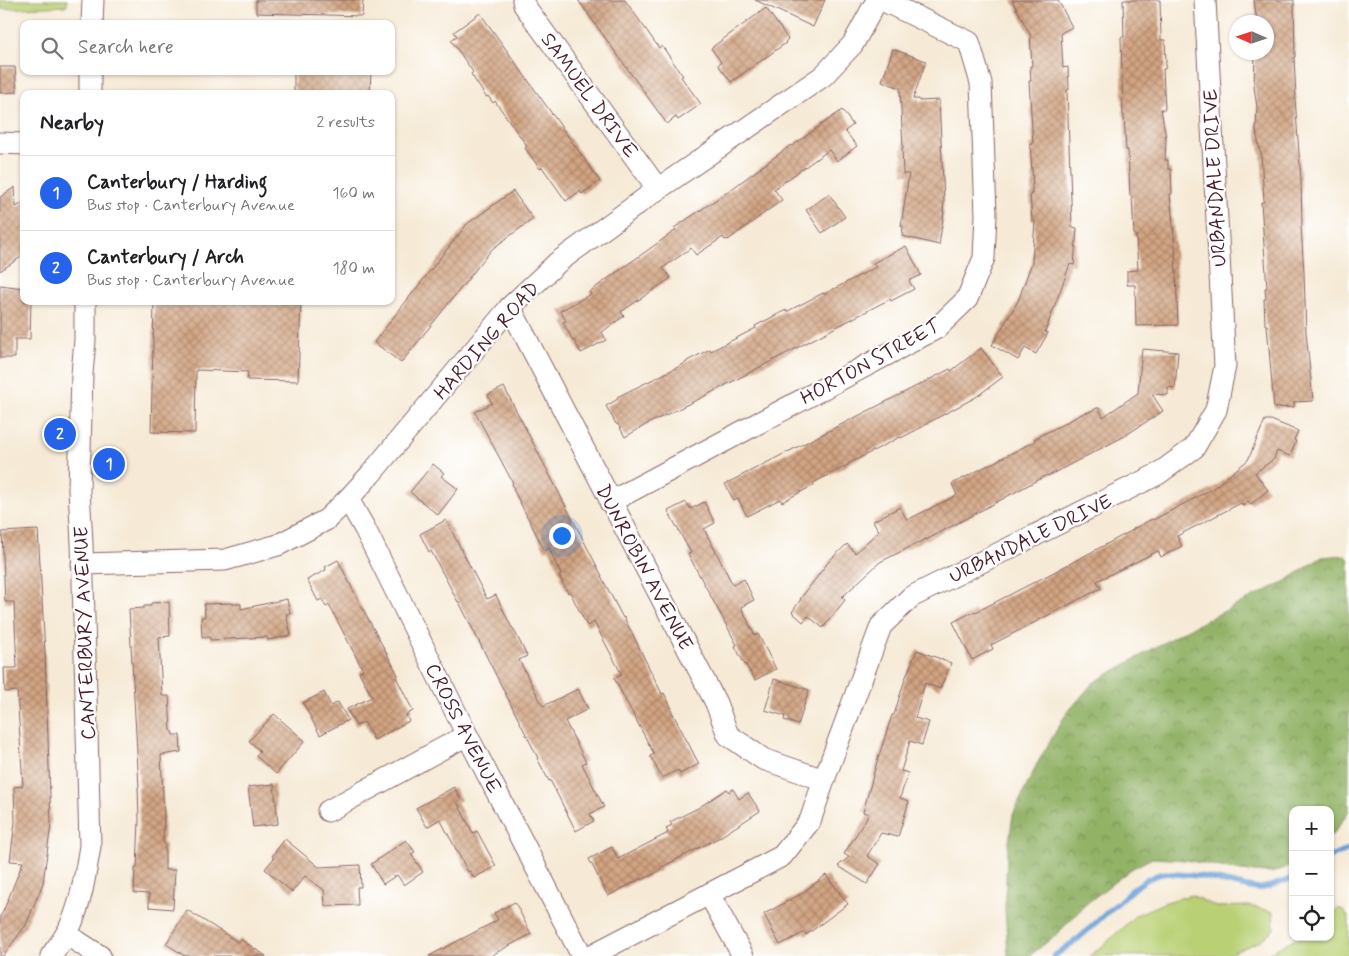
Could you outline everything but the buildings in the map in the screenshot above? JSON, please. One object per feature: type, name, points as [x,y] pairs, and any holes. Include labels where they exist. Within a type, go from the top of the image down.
[{"type":"street","points":[[92,20],[93,0]]},
{"type":"street","name":"SAMUEL DRIVE","points":[[523,0],[524,5],[658,189]]},
{"type":"street","name":"HARDING ROAD","points":[[82,564],[226,560],[278,545],[326,520],[370,475],[510,307],[558,262],[658,189],[823,76],[853,44],[877,0]]},
{"type":"street","name":"HORTON STREET","points":[[610,502],[937,328],[967,299],[984,258],[986,215],[980,83],[969,42],[882,0]]},
{"type":"street","name":"URBANDALE DRIVE","points":[[590,956],[782,856],[810,821],[881,626],[911,597],[1158,474],[1194,448],[1216,410],[1224,366],[1205,0]]},
{"type":"street","points":[[90,75],[90,90]]},
{"type":"street","points":[[0,143],[20,144]]},
{"type":"street","name":"CANTERBURY AVENUE","points":[[51,956],[66,934],[76,911],[90,846],[79,490],[85,305]]},
{"type":"street","name":"DUNROBIN AVENUE","points":[[510,307],[716,703],[728,735],[763,759],[824,780]]},
{"type":"street","name":"CROSS AVENUE","points":[[348,499],[365,529],[467,735],[582,956]]},
{"type":"street","points":[[328,811],[467,735]]},
{"type":"street","points":[[709,894],[743,956]]},
{"type":"street","points":[[66,934],[100,956]]},
{"type":"green space","points":[[0,0],[67,0],[67,6],[0,9]]},
{"type":"green space","points":[[1345,555],[1349,560],[1349,811],[1334,833],[1334,806],[1289,806],[1289,866],[1285,868],[1271,873],[1241,871],[1186,860],[1152,858],[1131,869],[1086,904],[1056,935],[1029,956],[1008,956],[1005,908],[1007,855],[1013,815],[1037,764],[1066,714],[1093,683],[1186,630],[1286,581],[1322,557]]},
{"type":"green space","points":[[1191,895],[1217,907],[1250,906],[1273,912],[1274,929],[1260,941],[1224,956],[1089,956],[1104,945],[1136,915],[1166,902]]},
{"type":"green space","points":[[1337,909],[1342,909],[1349,918],[1349,956],[1264,956],[1290,941],[1334,941],[1334,912]]},
{"type":"waterway","points":[[1334,855],[1349,849]]},
{"type":"waterway","points":[[1054,956],[1079,938],[1134,888],[1157,875],[1165,873],[1199,876],[1258,889],[1289,879]]},
{"type":"place","name":"Canterbury / Arch","points":[[60,434]]},
{"type":"place","name":"Canterbury / Harding","points":[[109,464]]}]
